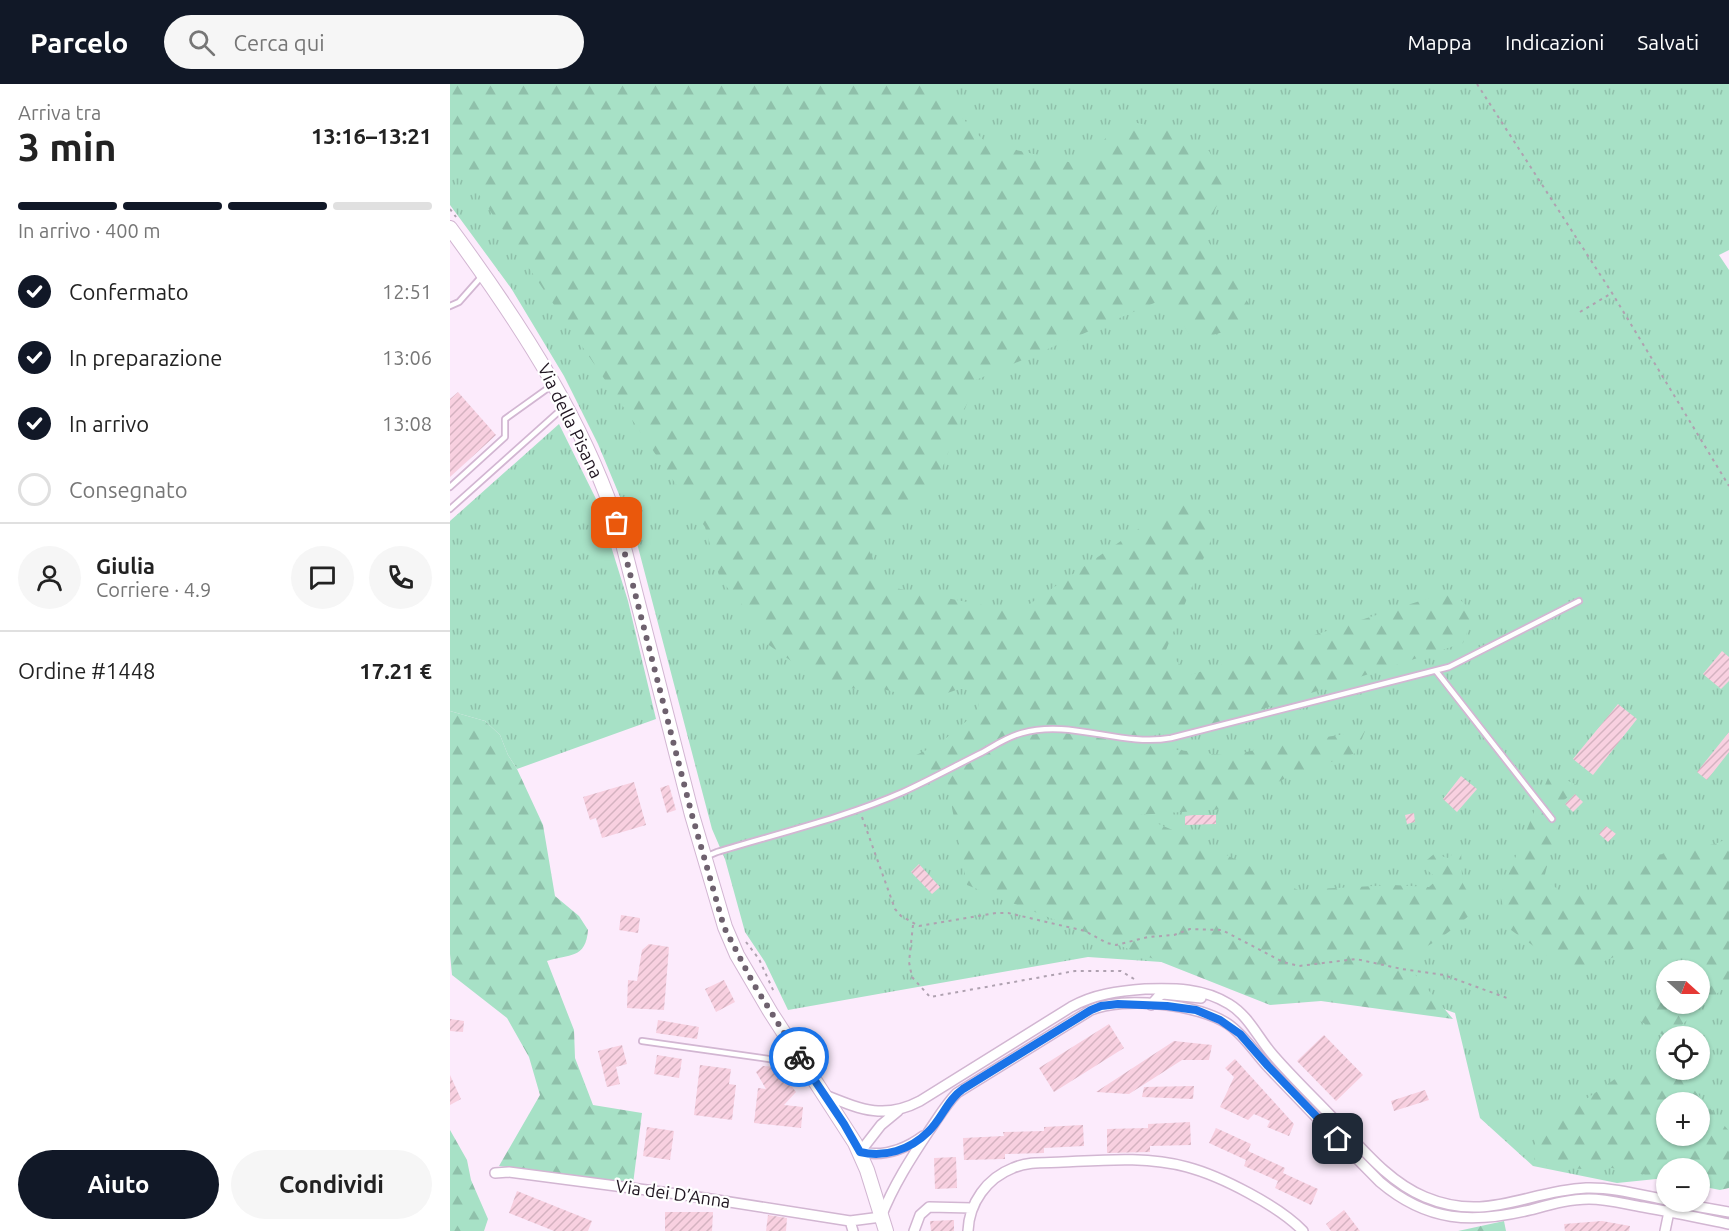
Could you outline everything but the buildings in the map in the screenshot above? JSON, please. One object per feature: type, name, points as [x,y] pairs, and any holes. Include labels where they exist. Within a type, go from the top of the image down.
[{"type":"main road","name":"Via della Pisana","points":[[450,228],[513,316],[554,385],[594,466],[621,534],[704,858],[730,940],[753,983],[860,1152],[886,1231]]},
{"type":"street","points":[[929,1131],[898,1150],[879,1155],[860,1152],[881,1125],[900,1110],[920,1101],[1076,1004],[1102,994],[1169,988],[1196,991],[1220,999],[1242,1013],[1272,1055],[1368,1154],[1394,1179],[1424,1197],[1453,1206],[1485,1208],[1570,1190],[1592,1188],[1656,1199]]},
{"type":"street","points":[[1151,1005],[1161,995],[1176,994],[1202,999],[1242,1013]]},
{"type":"street","points":[[881,1217],[897,1183],[929,1131],[946,1105],[960,1091],[1091,1010],[1113,1004],[1196,1010],[1228,1024],[1380,1182],[1401,1198],[1421,1208],[1453,1217],[1479,1219],[1504,1216],[1572,1200],[1591,1199],[1656,1210]]},
{"type":"street","points":[[823,1094],[862,1109],[883,1112],[900,1110]]},
{"type":"street","points":[[968,1231],[972,1208],[992,1180],[1017,1166],[1147,1161],[1184,1166],[1215,1178],[1268,1204],[1303,1231]]},
{"type":"street","name":"Via dei D’Anna","points":[[495,1173],[509,1172],[673,1193],[850,1221],[881,1217]]},
{"type":"street","points":[[914,1231],[920,1215],[928,1207],[972,1208]]},
{"type":"street","points":[[1710,1208],[1729,1212]]},
{"type":"street","points":[[1665,1231],[1669,1212],[1729,1224]]},
{"type":"street","points":[[850,1221],[854,1231]]},
{"type":"lane","points":[[450,306],[459,302],[484,274]]},
{"type":"lane","points":[[450,487],[505,437],[506,419],[554,385]]},
{"type":"lane","points":[[450,509],[565,407]]},
{"type":"lane","points":[[704,858],[717,852],[859,809],[903,792],[1021,733],[1061,729],[1135,740],[1158,740],[1449,667],[1579,601]]},
{"type":"lane","points":[[1436,671],[1552,819]]},
{"type":"lane","points":[[642,1041],[790,1062],[798,1055]]},
{"type":"path","points":[[1477,84],[1612,293],[1729,486]]},
{"type":"path","points":[[1580,312],[1612,293]]},
{"type":"path","points":[[859,809],[895,909],[901,916],[919,926],[1008,913],[1085,931],[1107,943],[1116,945],[1174,935],[1190,929],[1208,929],[1228,933],[1283,962],[1299,966],[1356,958],[1402,969],[1444,975],[1507,998]]},
{"type":"path","points":[[913,924],[909,962],[912,977],[930,997],[1027,978],[1092,971],[1121,971],[1134,978],[1138,990]]},
{"type":"green space","points":[[450,84],[1729,84],[1729,250],[1719,255],[1729,270],[1729,1166],[1710,1167],[1710,1158],[1656,1158],[1656,1179],[1617,1183],[1533,1166],[1480,1118],[1455,1013],[1373,984],[1191,964],[1088,957],[788,1010],[765,962],[745,932],[725,859],[712,829],[633,528],[598,444],[564,376],[511,288],[450,205]]},
{"type":"green space","points":[[450,84],[930,84],[986,143],[1082,165],[1111,132],[1133,122],[1177,132],[1209,151],[1227,182],[1204,235],[1260,321],[1193,341],[1168,297],[976,380],[938,479],[865,541],[885,586],[1018,612],[1179,501],[1220,518],[1166,650],[1190,675],[1451,591],[1474,613],[1463,643],[1199,730],[1142,730],[1152,747],[1231,756],[1274,745],[1365,731],[1356,753],[1286,778],[1256,793],[1240,808],[1138,815],[1200,842],[1298,890],[1393,885],[1429,887],[1438,879],[1421,865],[1434,854],[1448,858],[1461,847],[1462,882],[1477,909],[1432,943],[1401,958],[1453,1019],[1321,1001],[1270,1005],[967,885],[947,782],[910,758],[939,744],[975,714],[979,705],[977,695],[969,689],[959,689],[927,700],[882,689],[838,688],[808,673],[766,643],[751,615],[720,579],[705,527],[450,152]]},
{"type":"green space","points":[[559,424],[597,501],[628,601],[656,719],[517,769],[500,735],[485,721],[450,711],[450,521]]},
{"type":"green space","points":[[450,711],[485,721],[500,735],[543,825],[555,896],[579,916],[588,930],[587,939],[580,951],[547,961],[574,1030],[575,1058],[593,1105],[642,1113],[633,1184],[499,1166],[540,1095],[529,1057],[507,1018],[452,975],[450,954]]},
{"type":"green space","points":[[1550,773],[1582,787],[1564,800],[1544,878],[1566,896],[1602,893],[1647,857],[1715,844],[1729,838],[1729,983],[1710,1000],[1710,960],[1694,960],[1701,953],[1638,947],[1573,974],[1511,930],[1500,895]]},
{"type":"green space","points":[[1656,999],[1656,1014],[1694,1014],[1680,1026],[1656,1026],[1656,1031],[1637,1019]]},
{"type":"green space","points":[[1628,1070],[1656,1075],[1656,1080],[1686,1080],[1696,1092],[1656,1092],[1656,1146],[1710,1146],[1710,1108],[1729,1131],[1729,1188],[1720,1190],[1710,1188],[1710,1158],[1656,1158],[1656,1177],[1612,1168],[1582,1169],[1534,1165],[1536,1124],[1579,1104]]},
{"type":"green space","points":[[450,1130],[467,1160],[471,1180],[488,1219],[484,1231],[450,1231]]},
{"type":"green space","points":[[1504,1221],[1506,1231],[1458,1231]]},
{"type":"way so far","points":[[617,523],[692,815],[724,927],[753,983],[799,1057]]},
{"type":"route","points":[[799,1057],[860,1152],[883,1154],[898,1150],[918,1140],[929,1131],[957,1093],[1091,1010],[1110,1004],[1178,1007],[1196,1010],[1228,1024],[1338,1139]]}]
